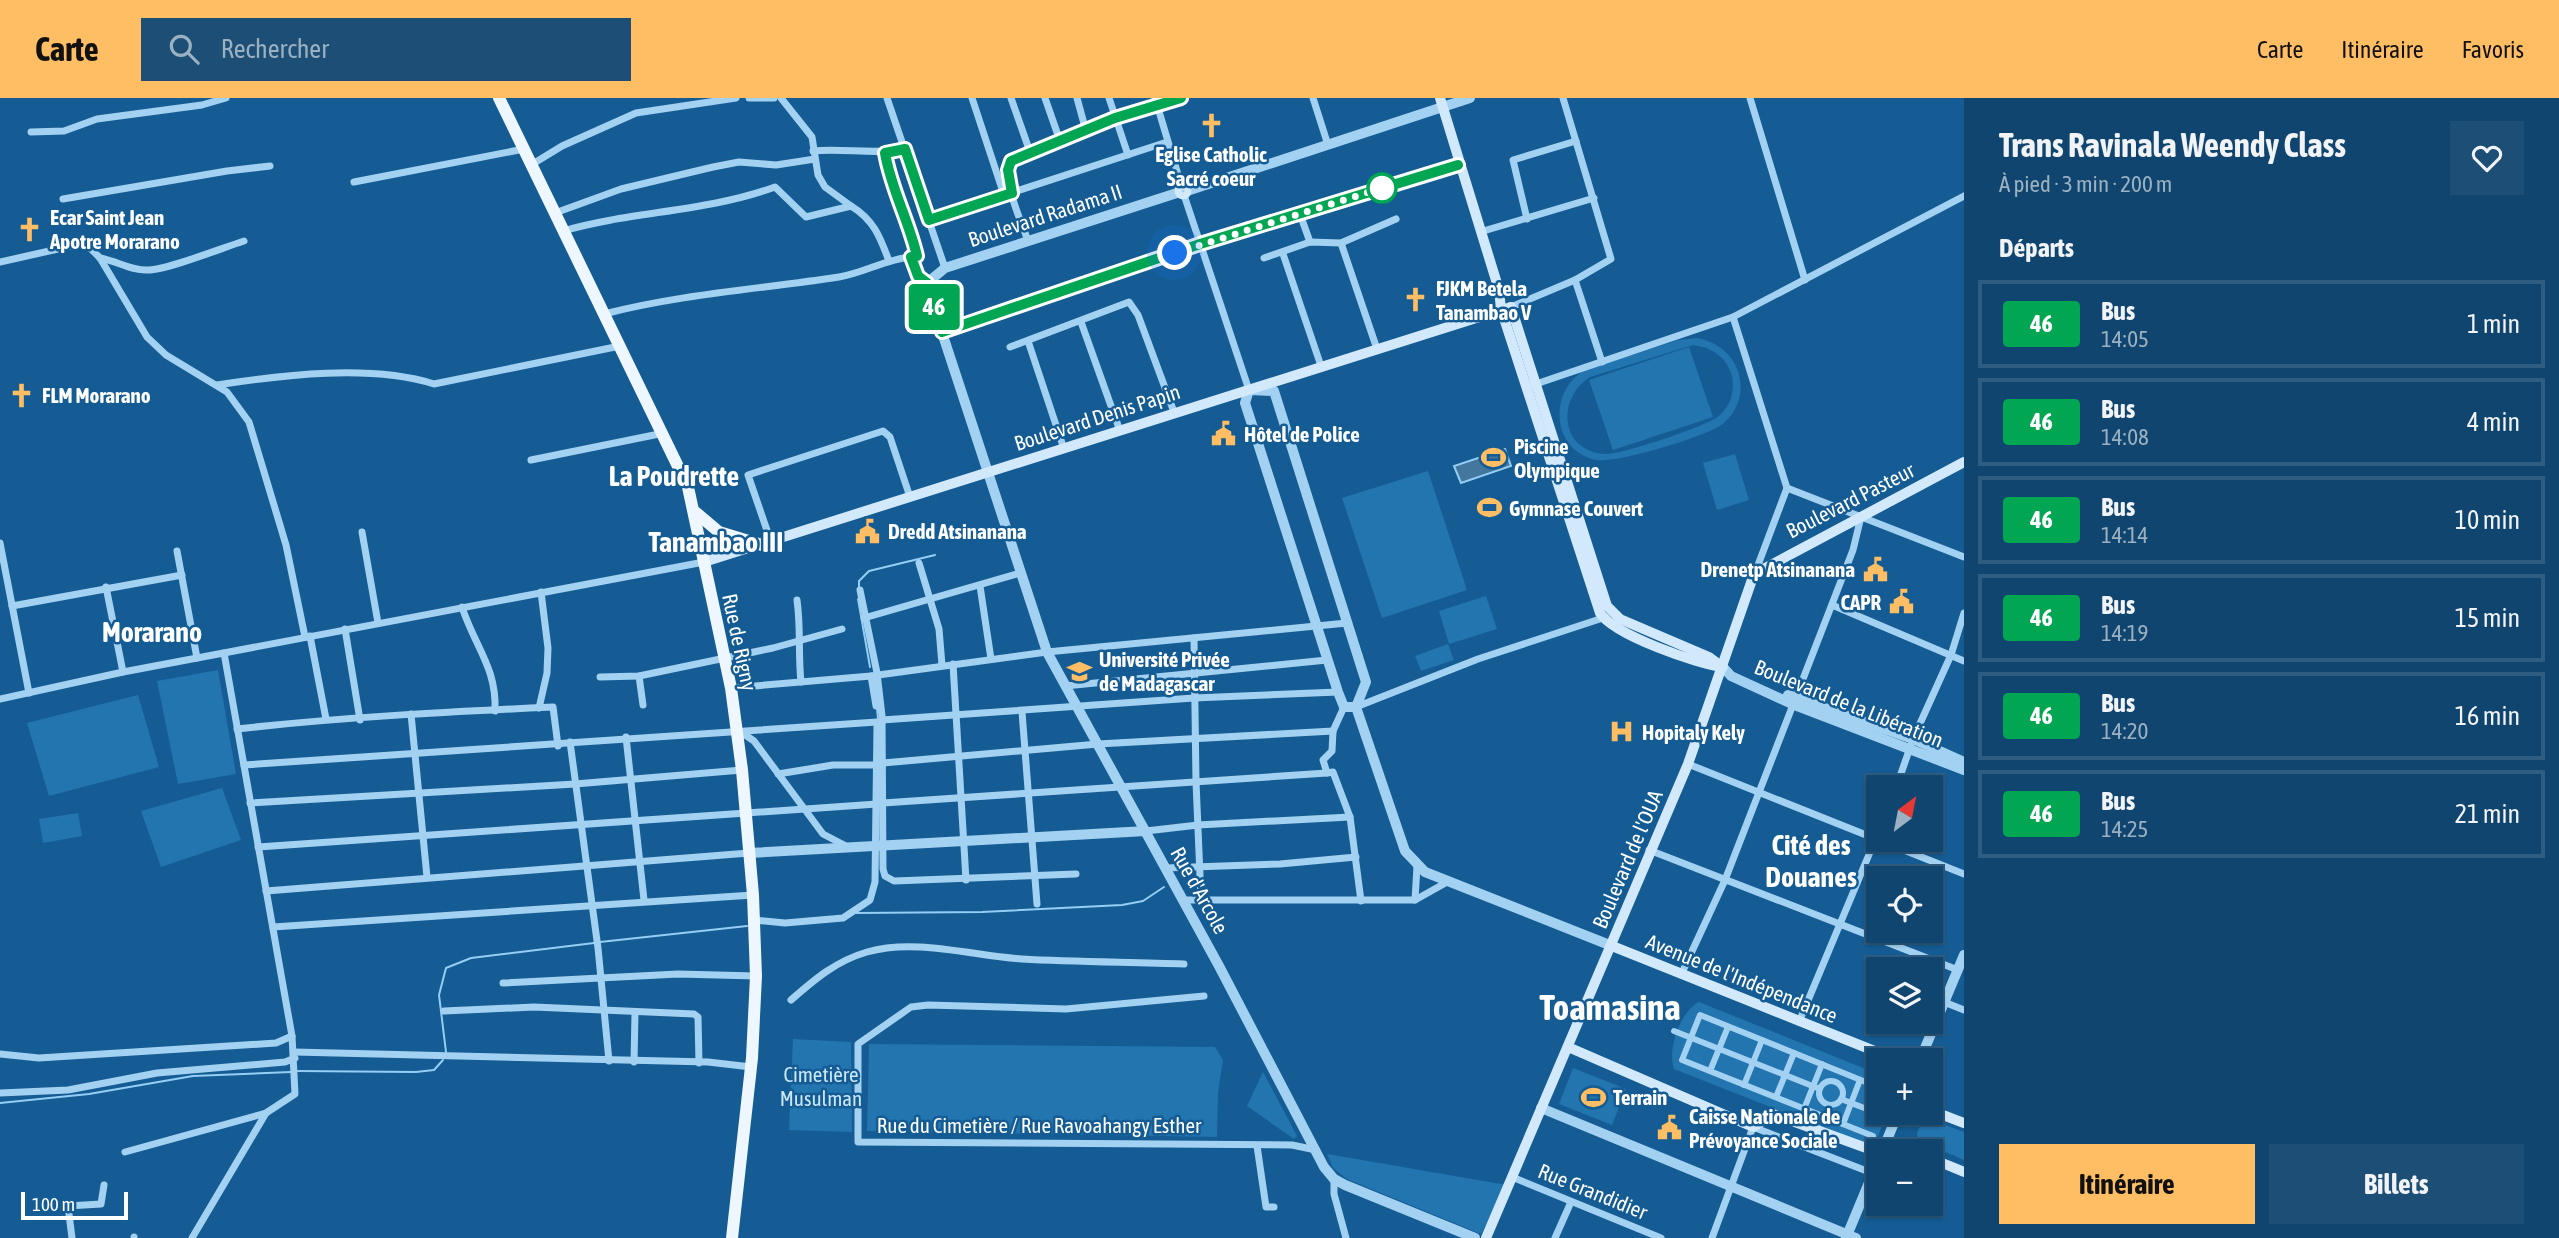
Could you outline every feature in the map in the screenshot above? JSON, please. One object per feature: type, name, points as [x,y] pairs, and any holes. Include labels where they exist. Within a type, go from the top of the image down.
[{"type":"main road","name":"Rue de Rigny","points":[[499,98],[688,487],[731,688],[743,770],[753,894],[756,976],[751,1067],[732,1238]]},
{"type":"main road","points":[[1442,102],[1458,165],[1499,296],[1506,308],[1608,615]]},
{"type":"main road","name":"Boulevard Denis Papin","points":[[704,562],[1506,308]]},
{"type":"main road","name":"Boulevard Pasteur","points":[[1754,574],[1964,462]]},
{"type":"main road","points":[[694,511],[719,533],[767,543]]},
{"type":"main road","name":"Boulevard de l'OUA","points":[[1486,1238],[1612,946],[1649,850],[1689,764],[1754,574]]},
{"type":"main road","name":"Boulevard de la Libération","points":[[1608,615],[1709,657],[1723,667]]},
{"type":"main road","name":"Avenue de l'Indépendance","points":[[1612,946],[1867,1048]]},
{"type":"main road","points":[[1568,1047],[1753,1127],[1773,1114],[1866,1148]]},
{"type":"main road","points":[[1943,1115],[1964,1123]]},
{"type":"main road","points":[[1943,1163],[1964,1172]]},
{"type":"street","points":[[31,132],[64,131],[97,119],[202,105],[226,98]]},
{"type":"street","points":[[531,165],[562,146],[636,113],[736,98]]},
{"type":"street","points":[[749,98],[774,98]]},
{"type":"street","points":[[781,98],[805,124],[812,137],[814,155],[825,187],[875,225],[889,261]]},
{"type":"street","points":[[887,98],[944,268]]},
{"type":"street","points":[[972,98],[1028,241]]},
{"type":"street","points":[[1011,98],[1030,152]]},
{"type":"street","points":[[1045,98],[1060,141]]},
{"type":"street","points":[[1076,98],[1086,131]]},
{"type":"street","points":[[1109,98],[1128,155]]},
{"type":"street","points":[[1008,194],[1008,170],[1011,161],[1156,101],[1181,98]]},
{"type":"street","points":[[1313,98],[1328,145]]},
{"type":"street","name":"Boulevard Radama II","points":[[927,283],[944,268],[1328,145],[1442,102],[1471,98]]},
{"type":"street","points":[[1506,308],[1575,280],[1611,259],[1563,98]]},
{"type":"street","points":[[1750,98],[1805,281]]},
{"type":"street","points":[[1156,101],[1249,390],[1245,403],[1344,707],[1333,731],[1332,751],[1323,760],[1327,773]]},
{"type":"street","points":[[1527,219],[1513,160],[1576,141]]},
{"type":"street","points":[[929,220],[1167,142]]},
{"type":"street","points":[[354,182],[523,149]]},
{"type":"street","points":[[555,213],[621,188],[739,162],[776,165],[814,155],[885,153],[905,149]]},
{"type":"street","points":[[604,314],[659,300],[855,274],[889,261],[917,256],[913,236],[889,176],[885,153]]},
{"type":"street","points":[[942,332],[1200,244],[1458,165]]},
{"type":"street","points":[[63,199],[270,166]]},
{"type":"street","points":[[563,231],[597,221],[636,218],[719,202],[775,187],[806,217],[851,206]]},
{"type":"street","points":[[1531,386],[1733,317],[1964,196]]},
{"type":"street","points":[[1480,232],[1594,198]]},
{"type":"street","points":[[1300,214],[1310,242]]},
{"type":"street","points":[[1264,258],[1283,254],[1310,242],[1341,243],[1396,219]]},
{"type":"street","points":[[100,258],[120,261],[132,269],[151,271],[244,241]]},
{"type":"street","points":[[0,262],[79,242],[85,243],[100,258],[148,337],[166,355],[227,392],[253,432],[286,545],[326,719]]},
{"type":"street","points":[[1341,243],[1377,349]]},
{"type":"street","points":[[1283,254],[1321,366]]},
{"type":"street","points":[[911,257],[918,276],[927,283]]},
{"type":"street","points":[[1575,280],[1602,362]]},
{"type":"street","name":"Rue d'Arcole","points":[[927,283],[986,473],[1046,652],[1146,831],[1324,1167],[1334,1179]]},
{"type":"street","points":[[1010,347],[1129,302],[1138,315],[1174,412]]},
{"type":"street","points":[[1733,317],[1787,488],[1964,557]]},
{"type":"street","points":[[1081,322],[1120,431]]},
{"type":"street","points":[[1028,341],[1064,449]]},
{"type":"street","points":[[216,385],[331,374],[407,376],[434,384],[620,346]]},
{"type":"street","points":[[1249,390],[1274,391],[1366,682],[1356,707],[1405,851],[1417,866],[1612,946]]},
{"type":"street","points":[[767,543],[748,475],[883,431],[890,437],[910,498]]},
{"type":"street","points":[[531,460],[664,433]]},
{"type":"street","name":"Boulevard de l'OUA","points":[[1754,574],[1757,559],[1787,488]]},
{"type":"street","points":[[1681,975],[1725,880],[1853,550],[1861,516]]},
{"type":"street","points":[[362,532],[378,623]]},
{"type":"street","points":[[0,543],[29,693]]},
{"type":"street","points":[[177,551],[197,658]]},
{"type":"street","points":[[0,699],[123,672],[704,562]]},
{"type":"street","points":[[919,563],[939,629],[942,665]]},
{"type":"street","points":[[864,618],[1020,573]]},
{"type":"street","points":[[12,606],[182,575]]},
{"type":"street","points":[[980,586],[991,659]]},
{"type":"street","points":[[106,587],[123,672]]},
{"type":"street","points":[[860,590],[879,721],[880,844],[886,876],[894,881],[1076,874]]},
{"type":"street","points":[[539,708],[547,673],[548,648],[541,592]]},
{"type":"street","points":[[797,600],[802,632],[799,640],[801,682]]},
{"type":"street","points":[[1832,605],[1964,661]]},
{"type":"street","points":[[462,607],[495,683],[495,711]]},
{"type":"street","points":[[1901,775],[1951,655],[1964,613]]},
{"type":"street","points":[[1344,707],[1356,707],[1478,659],[1608,615]]},
{"type":"street","points":[[731,688],[874,674],[1046,652],[1347,623]]},
{"type":"street","points":[[345,629],[360,720]]},
{"type":"street","points":[[600,677],[639,676],[724,659],[842,629]]},
{"type":"street","points":[[1194,638],[1201,899]]},
{"type":"street","points":[[125,1152],[265,1113],[295,1094],[292,1036],[224,653]]},
{"type":"street","points":[[1065,686],[1327,660]]},
{"type":"street","points":[[953,664],[966,880]]},
{"type":"street","name":"Boulevard de la Libération","points":[[1723,667],[1731,676],[1794,701],[1964,762]]},
{"type":"street","points":[[639,676],[643,705]]},
{"type":"street","points":[[244,765],[558,746],[570,742],[626,737],[958,717],[1194,698],[1338,692]]},
{"type":"street","points":[[237,729],[326,719],[360,720],[411,714],[553,707],[558,746]]},
{"type":"street","points":[[1022,712],[1037,904]]},
{"type":"street","points":[[411,714],[426,877]]},
{"type":"street","points":[[737,730],[754,741],[823,834],[846,846]]},
{"type":"street","points":[[778,774],[833,765],[880,764],[1098,744],[1333,731]]},
{"type":"street","points":[[626,737],[644,900]]},
{"type":"street","points":[[570,742],[598,947],[609,1061]]},
{"type":"street","name":"Boulevard de la Libération","points":[[1912,744],[1964,770]]},
{"type":"street","points":[[1689,764],[1866,833]]},
{"type":"street","points":[[250,803],[575,784],[743,770]]},
{"type":"street","points":[[258,847],[634,818],[745,814],[803,807],[1121,789],[1333,772],[1350,817],[1361,901]]},
{"type":"street","points":[[266,891],[640,860],[1350,817]]},
{"type":"street","points":[[754,920],[785,923],[843,918],[858,910],[870,900],[880,844]]},
{"type":"street","points":[[1649,850],[1958,970]]},
{"type":"street","points":[[1800,1022],[1870,852]]},
{"type":"street","points":[[1912,852],[1964,874]]},
{"type":"street","points":[[1165,868],[1280,864],[1356,857]]},
{"type":"street","points":[[1415,900],[1417,866]]},
{"type":"street","points":[[1182,900],[1415,900],[1449,880]]},
{"type":"street","points":[[273,927],[753,894]]},
{"type":"street","points":[[791,1000],[828,968],[846,959],[870,951],[902,947],[1023,959],[1184,964]]},
{"type":"street","points":[[1925,1048],[1964,955]]},
{"type":"street","points":[[503,983],[678,974],[756,976]]},
{"type":"street","name":"Rue du Cimetière / Rue Ravoahangy Esther","points":[[1204,996],[1066,1009],[928,1005],[911,1007],[858,1044],[858,1142],[1292,1145],[1317,1150]]},
{"type":"street","points":[[1944,1002],[1964,1010]]},
{"type":"street","points":[[444,1011],[534,1006],[698,1017],[699,1063]]},
{"type":"street","points":[[634,1062],[635,1013]]},
{"type":"street","points":[[1866,1082],[1700,1015],[1682,1060],[1873,1136]]},
{"type":"street","points":[[1710,1071],[1728,1027]]},
{"type":"street","points":[[1674,1031],[1816,1088],[1824,1103],[1836,1104],[1841,1099],[1842,1089],[1836,1083],[1828,1082],[1816,1088]]},
{"type":"street","points":[[0,1054],[39,1058],[276,1043],[286,1041],[292,1036]]},
{"type":"street","points":[[1744,1085],[1762,1040]]},
{"type":"street","points":[[1776,1097],[1794,1053]]},
{"type":"street","points":[[0,1093],[68,1090],[157,1073],[272,1064],[294,1057],[435,1056],[699,1063],[751,1067]]},
{"type":"street","points":[[1804,1109],[1816,1088],[1822,1064]]},
{"type":"street","points":[[1843,1124],[1860,1080]]},
{"type":"street","points":[[1841,1099],[1866,1108]]},
{"type":"street","points":[[1541,1108],[1731,1184],[1850,1237],[1866,1190]]},
{"type":"street","points":[[192,1238],[265,1113]]},
{"type":"street","points":[[1712,1238],[1753,1127],[1866,1171]]},
{"type":"street","points":[[1257,1146],[1266,1207],[1274,1207]]},
{"type":"street","name":"Rue Grandidier","points":[[1512,1177],[1661,1238]]},
{"type":"street","points":[[1346,1238],[1334,1194],[1334,1179],[1475,1238]]},
{"type":"street","points":[[72,1238],[68,1206],[101,1204],[104,1185]]},
{"type":"street","points":[[1555,1238],[1571,1202]]},
{"type":"green space","points":[[1697,338],[1713,343],[1726,352],[1735,364],[1741,386],[1739,398],[1732,414],[1724,423],[1700,435],[1622,458],[1596,460],[1581,454],[1570,445],[1563,433],[1560,405],[1573,379],[1585,370],[1679,340]],"holes":[[[1693,345],[1722,358],[1730,369],[1733,387],[1731,397],[1720,415],[1683,432],[1614,453],[1590,451],[1579,444],[1568,423],[1568,410],[1579,387],[1590,377]]]},
{"type":"green space","points":[[1689,347],[1713,417],[1613,450],[1589,380]]},
{"type":"green space","points":[[1735,454],[1749,500],[1717,510],[1703,463]]},
{"type":"green space","points":[[1428,471],[1467,590],[1382,618],[1342,498]]},
{"type":"green space","points":[[1486,596],[1497,629],[1449,644],[1439,611]]},
{"type":"green space","points":[[1448,644],[1454,660],[1421,671],[1415,656]]},
{"type":"green space","points":[[218,670],[236,774],[178,784],[157,681]]},
{"type":"green space","points":[[138,695],[159,767],[49,796],[27,723]]},
{"type":"green space","points":[[222,788],[241,840],[161,867],[141,811]]},
{"type":"green space","points":[[78,813],[82,836],[43,843],[39,819]]},
{"type":"green space","points":[[1699,1002],[1866,1069],[1866,1125],[1882,1125],[1877,1139],[1866,1139],[1864,1144],[1674,1069],[1674,1042],[1681,1022]]},
{"type":"green space","name":"Cimetière Musulman","points":[[793,1039],[851,1042],[852,1132],[789,1130]]},
{"type":"green space","points":[[869,1044],[1215,1047],[1223,1060],[1218,1092],[1217,1137],[867,1131]]},
{"type":"green space","name":"Terrain","points":[[1573,1068],[1626,1089],[1612,1125],[1559,1104]]},
{"type":"green space","points":[[1263,1072],[1297,1136],[1294,1139],[1247,1106]]},
{"type":"green space","points":[[1943,1124],[1964,1132],[1964,1160],[1943,1151],[1943,1139],[1918,1139],[1921,1125]]},
{"type":"green space","points":[[1327,1154],[1507,1185],[1481,1234],[1347,1179],[1333,1168]]},
{"type":"shaded area","name":"Piscine Olympique","points":[[1505,449],[1511,466],[1461,483],[1454,466]]},
{"type":"waterway","points":[[859,587],[859,581],[869,571],[935,555]]},
{"type":"waterway","points":[[858,599],[870,667]]},
{"type":"waterway","points":[[877,708],[878,720]]},
{"type":"waterway","points":[[856,913],[982,912],[1122,905],[1143,901],[1164,887]]},
{"type":"waterway","points":[[600,942],[747,926]]},
{"type":"waterway","points":[[446,1052],[439,995],[446,968],[471,958],[594,943]]},
{"type":"waterway","points":[[296,1071],[416,1072],[434,1070],[443,1060]]},
{"type":"waterway","points":[[0,1103],[89,1094],[193,1076],[291,1072]]},
{"type":"bus line","name":"46","points":[[1181,98],[1115,118],[1011,161],[1008,170],[1012,193],[929,220],[905,149],[885,153],[889,176],[913,236],[917,256],[911,257],[918,276],[927,283],[942,332],[1200,244],[1458,165]]},
{"type":"place","name":"Eglise Catholic Sacré coeur","points":[[1211,125]]},
{"type":"place","name":"Ecar Saint Jean Apotre Morarano","points":[[30,229]]},
{"type":"place","name":"FJKM Betela Tanambao V","points":[[1416,300]]},
{"type":"place","name":"FLM Morarano","points":[[22,395]]},
{"type":"place","name":"Hôtel de Police","points":[[1224,434]]},
{"type":"place","name":"Piscine Olympique","points":[[1494,458]]},
{"type":"place","name":"Gymnase Couvert","points":[[1489,508]]},
{"type":"place","name":"Dredd Atsinanana","points":[[868,531]]},
{"type":"place","name":"Drenetp Atsinanana","points":[[1875,569]]},
{"type":"place","name":"CAPR","points":[[1901,602]]},
{"type":"place","name":"Université Privée de Madagascar","points":[[1079,671]]},
{"type":"place","name":"Hopitaly Kely","points":[[1622,732]]},
{"type":"place","name":"Terrain","points":[[1593,1097]]},
{"type":"place","name":"Caisse Nationale de Prévoyance Sociale","points":[[1669,1128]]},
{"type":"district","name":"La Poudrette","points":[[674,476]]},
{"type":"district","name":"Tanambao III","points":[[716,542]]},
{"type":"district","name":"Morarano","points":[[152,632]]},
{"type":"district","name":"Cité des Douanes","points":[[1811,861]]},
{"type":"district","name":"Toamasina","points":[[1610,1007]]},
{"type":"route","points":[[1175,253],[1382,188]]}]
